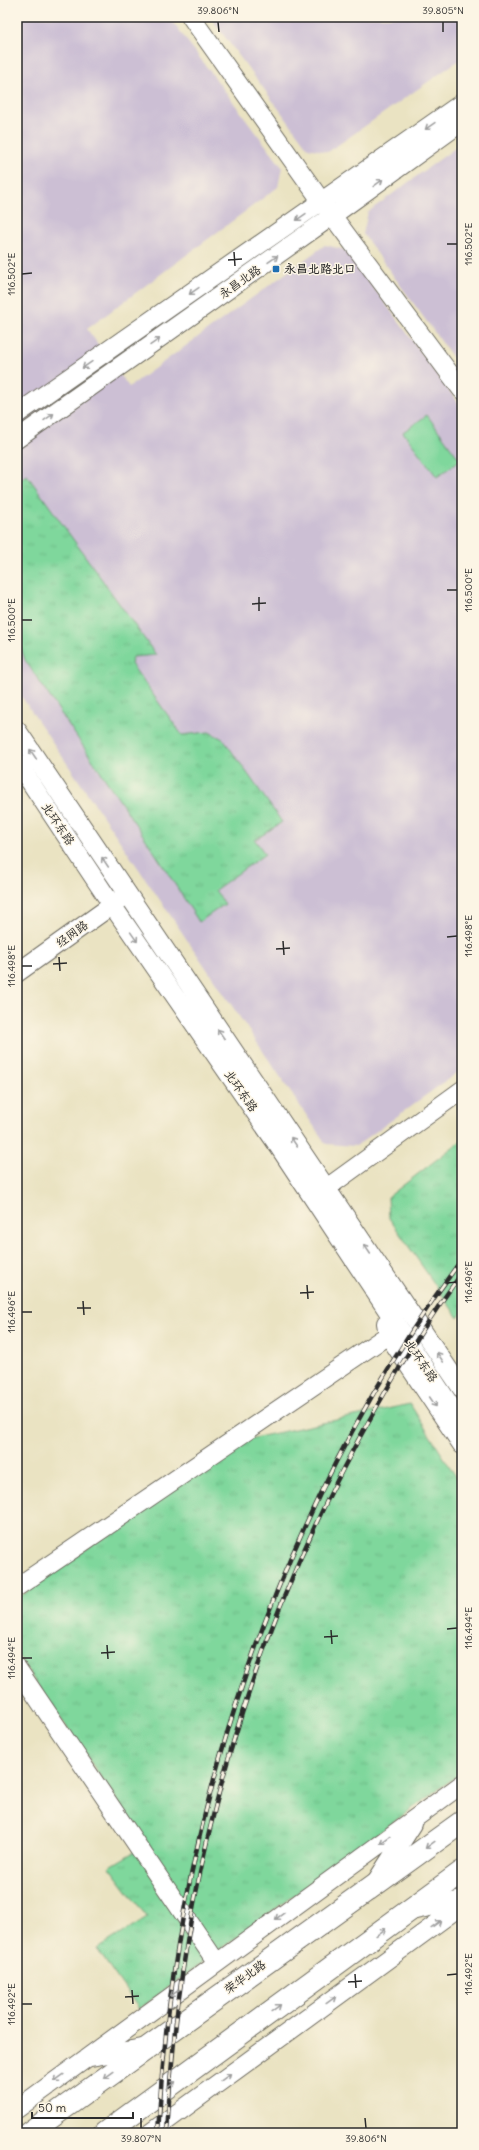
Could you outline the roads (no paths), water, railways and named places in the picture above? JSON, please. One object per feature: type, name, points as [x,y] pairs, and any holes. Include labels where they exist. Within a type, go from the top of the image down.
[{"type":"main road","name":"荣华北路","points":[[29,2133],[462,1822]]},
{"type":"main road","points":[[106,2133],[462,1872]]},
{"type":"street","points":[[191,17],[327,210],[462,390]]},
{"type":"street","name":"永昌北路","points":[[17,440],[327,210],[462,103]]},
{"type":"street","name":"永昌北路","points":[[17,414],[462,122]]},
{"type":"street","name":"北环东路","points":[[17,730],[127,894],[319,1193],[385,1307],[462,1423]]},
{"type":"street","name":"北环东路","points":[[17,762],[112,905],[462,1389]]},
{"type":"street","name":"经网路","points":[[17,973],[127,894]]},
{"type":"street","points":[[319,1193],[462,1090]]},
{"type":"street","points":[[385,1307],[388,1335],[462,1445]]},
{"type":"street","points":[[17,1587],[388,1335]]},
{"type":"street","points":[[17,1668],[217,1963]]},
{"type":"street","points":[[17,2108],[462,1784]]},
{"type":"street","points":[[374,1885],[419,1815]]},
{"type":"street","points":[[409,1911],[462,1900]]},
{"type":"street","points":[[150,2133],[462,1905]]},
{"type":"street","points":[[86,2058],[149,2046]]},
{"type":"railway","points":[[158,2133],[168,2016],[186,1901],[212,1786],[246,1674],[288,1564],[338,1458],[396,1356],[462,1259]]},
{"type":"railway","points":[[167,2133],[174,2038],[187,1944],[205,1851],[228,1759],[257,1668],[291,1580],[330,1494],[395,1374],[462,1273]]},
{"type":"place","name":"永昌北路北口","points":[[276,269]]}]
